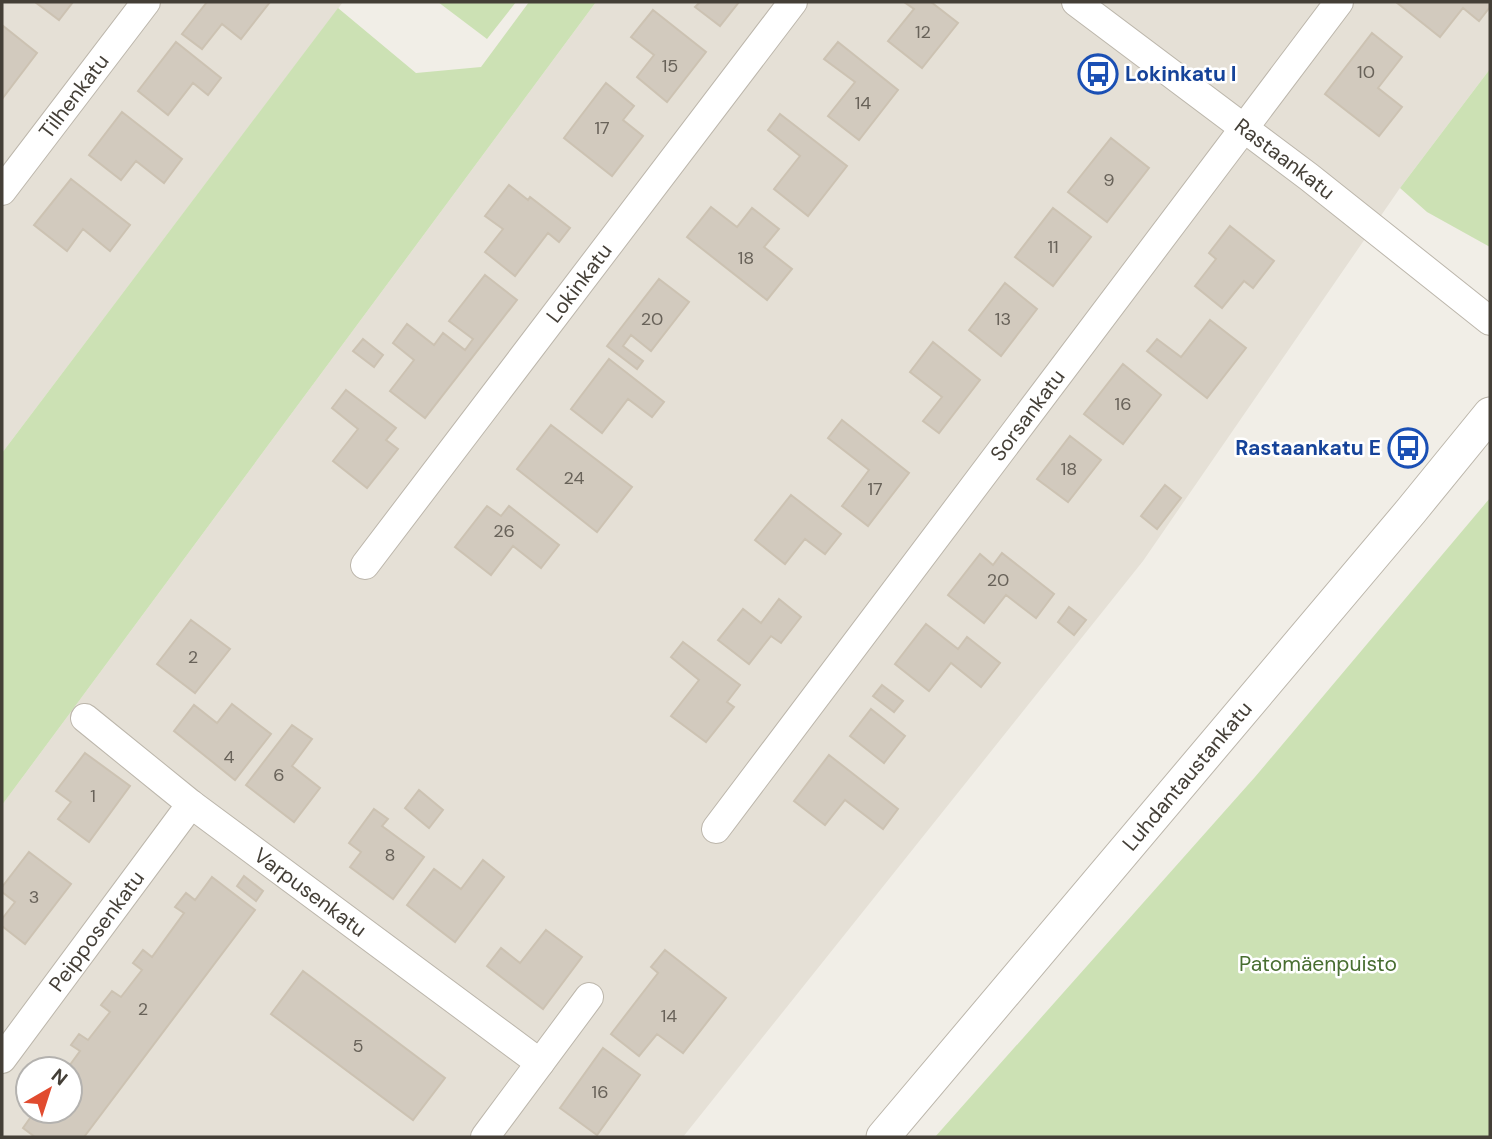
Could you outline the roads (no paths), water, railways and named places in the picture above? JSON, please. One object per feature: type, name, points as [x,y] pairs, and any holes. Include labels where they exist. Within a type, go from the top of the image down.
[{"type":"street","name":"Tilhenkatu","points":[[2,191],[146,2]]},
{"type":"street","name":"Lokinkatu","points":[[365,565],[793,2]]},
{"type":"street","name":"Rastaankatu","points":[[1076,2],[1309,177],[1490,321]]},
{"type":"street","name":"Sorsankatu","points":[[716,829],[1339,2]]},
{"type":"street","name":"Luhdantaustankatu","points":[[883,1137],[1411,512],[1490,414]]},
{"type":"street","name":"Varpusenkatu","points":[[85,718],[191,804],[540,1063]]},
{"type":"street","name":"Peipposenkatu","points":[[2,1059],[191,804]]},
{"type":"street","points":[[485,1137],[589,997]]},
{"type":"place","name":"Lokinkatu I","points":[[1098,74]]},
{"type":"place","name":"Rastaankatu E","points":[[1408,448]]},
{"type":"park label","name":"Patomäenpuisto","points":[[1318,964]]}]
